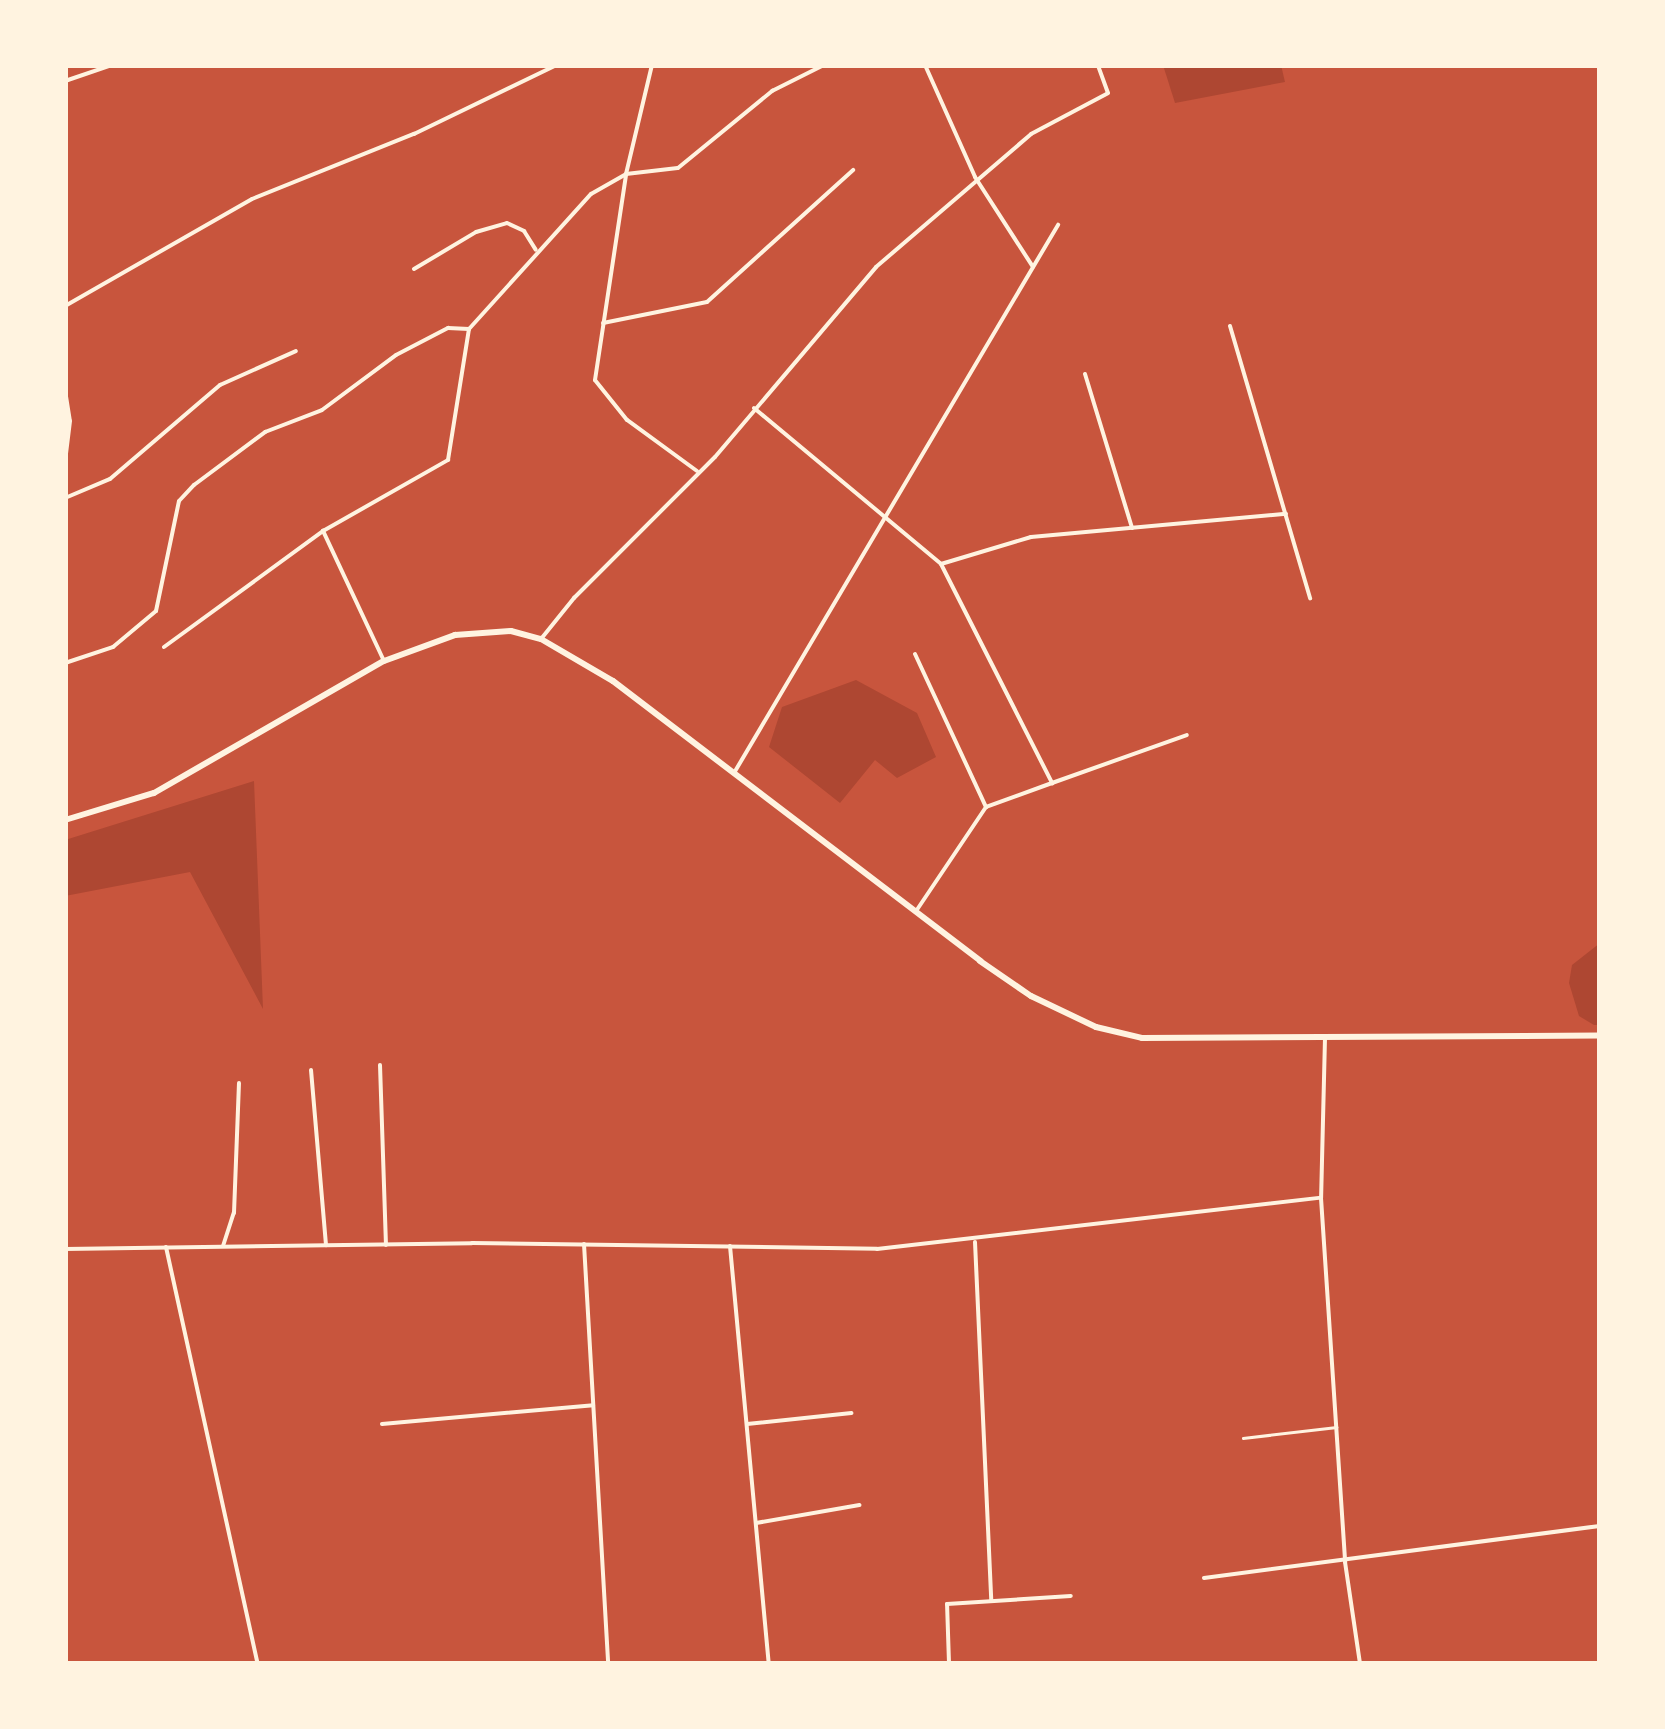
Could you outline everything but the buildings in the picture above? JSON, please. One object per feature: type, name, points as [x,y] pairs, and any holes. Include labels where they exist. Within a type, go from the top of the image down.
[{"type":"main road","points":[[65,820],[154,793],[384,660],[428,642],[484,630],[542,639],[613,681],[1031,996],[1096,1027],[1142,1038],[1600,1036]]},
{"type":"street","points":[[65,81],[120,65]]},
{"type":"street","points":[[65,306],[252,198],[414,134],[557,65]]},
{"type":"street","points":[[652,65],[626,174],[595,380],[628,420],[697,472]]},
{"type":"street","points":[[164,647],[323,531],[448,460],[469,328],[590,194],[626,174],[678,168],[772,90],[824,65]]},
{"type":"street","points":[[925,65],[975,177],[1033,267]]},
{"type":"street","points":[[542,639],[754,408],[830,315],[975,177],[1031,134],[1108,93],[1098,65]]},
{"type":"street","points":[[603,324],[707,302],[854,170]]},
{"type":"street","points":[[414,269],[476,232],[507,223],[517,225],[536,250]]},
{"type":"street","points":[[734,773],[1058,225]]},
{"type":"street","points":[[1230,326],[1310,598]]},
{"type":"street","points":[[65,663],[113,647],[156,611],[179,501],[194,485],[266,432],[322,410],[396,355],[448,328],[469,328]]},
{"type":"street","points":[[65,498],[110,479],[220,384],[296,351]]},
{"type":"street","points":[[1086,374],[1133,530]]},
{"type":"street","points":[[65,390],[70,421],[65,459]]},
{"type":"street","points":[[754,408],[941,564],[1052,782]]},
{"type":"street","points":[[941,564],[1031,536],[1286,514]]},
{"type":"street","points":[[323,531],[384,660]]},
{"type":"street","points":[[915,654],[986,807]]},
{"type":"street","points":[[915,912],[986,807],[1187,735]]},
{"type":"street","points":[[1324,1038],[1320,1198],[1345,1562],[1360,1664]]},
{"type":"street","points":[[380,1066],[386,1245]]},
{"type":"street","points":[[311,1070],[326,1246]]},
{"type":"street","points":[[223,1246],[234,1213],[239,1084]]},
{"type":"street","points":[[65,1249],[584,1244],[877,1249],[976,1242],[1320,1198]]},
{"type":"street","points":[[976,1242],[991,1601]]},
{"type":"street","points":[[584,1244],[608,1664]]},
{"type":"street","points":[[730,1246],[769,1664]]},
{"type":"street","points":[[166,1247],[258,1664]]},
{"type":"street","points":[[382,1424],[593,1405]]},
{"type":"street","points":[[747,1424],[851,1413]]},
{"type":"street","points":[[756,1523],[859,1505]]},
{"type":"street","points":[[1204,1578],[1600,1526]]},
{"type":"street","points":[[949,1663],[944,1606],[1071,1596]]},
{"type":"lane","points":[[1243,1438],[1336,1427]]},
{"type":"shaded area","points":[[1163,65],[1281,65],[1285,82],[1175,103]]},
{"type":"shaded area","points":[[856,680],[917,713],[936,757],[897,778],[875,760],[840,803],[769,747],[782,707]]},
{"type":"shaded area","points":[[254,781],[263,1009],[190,872],[65,896],[65,840]]},
{"type":"shaded area","points":[[1600,943],[1600,1025],[1594,1025],[1579,1016],[1569,983],[1572,965]]}]
